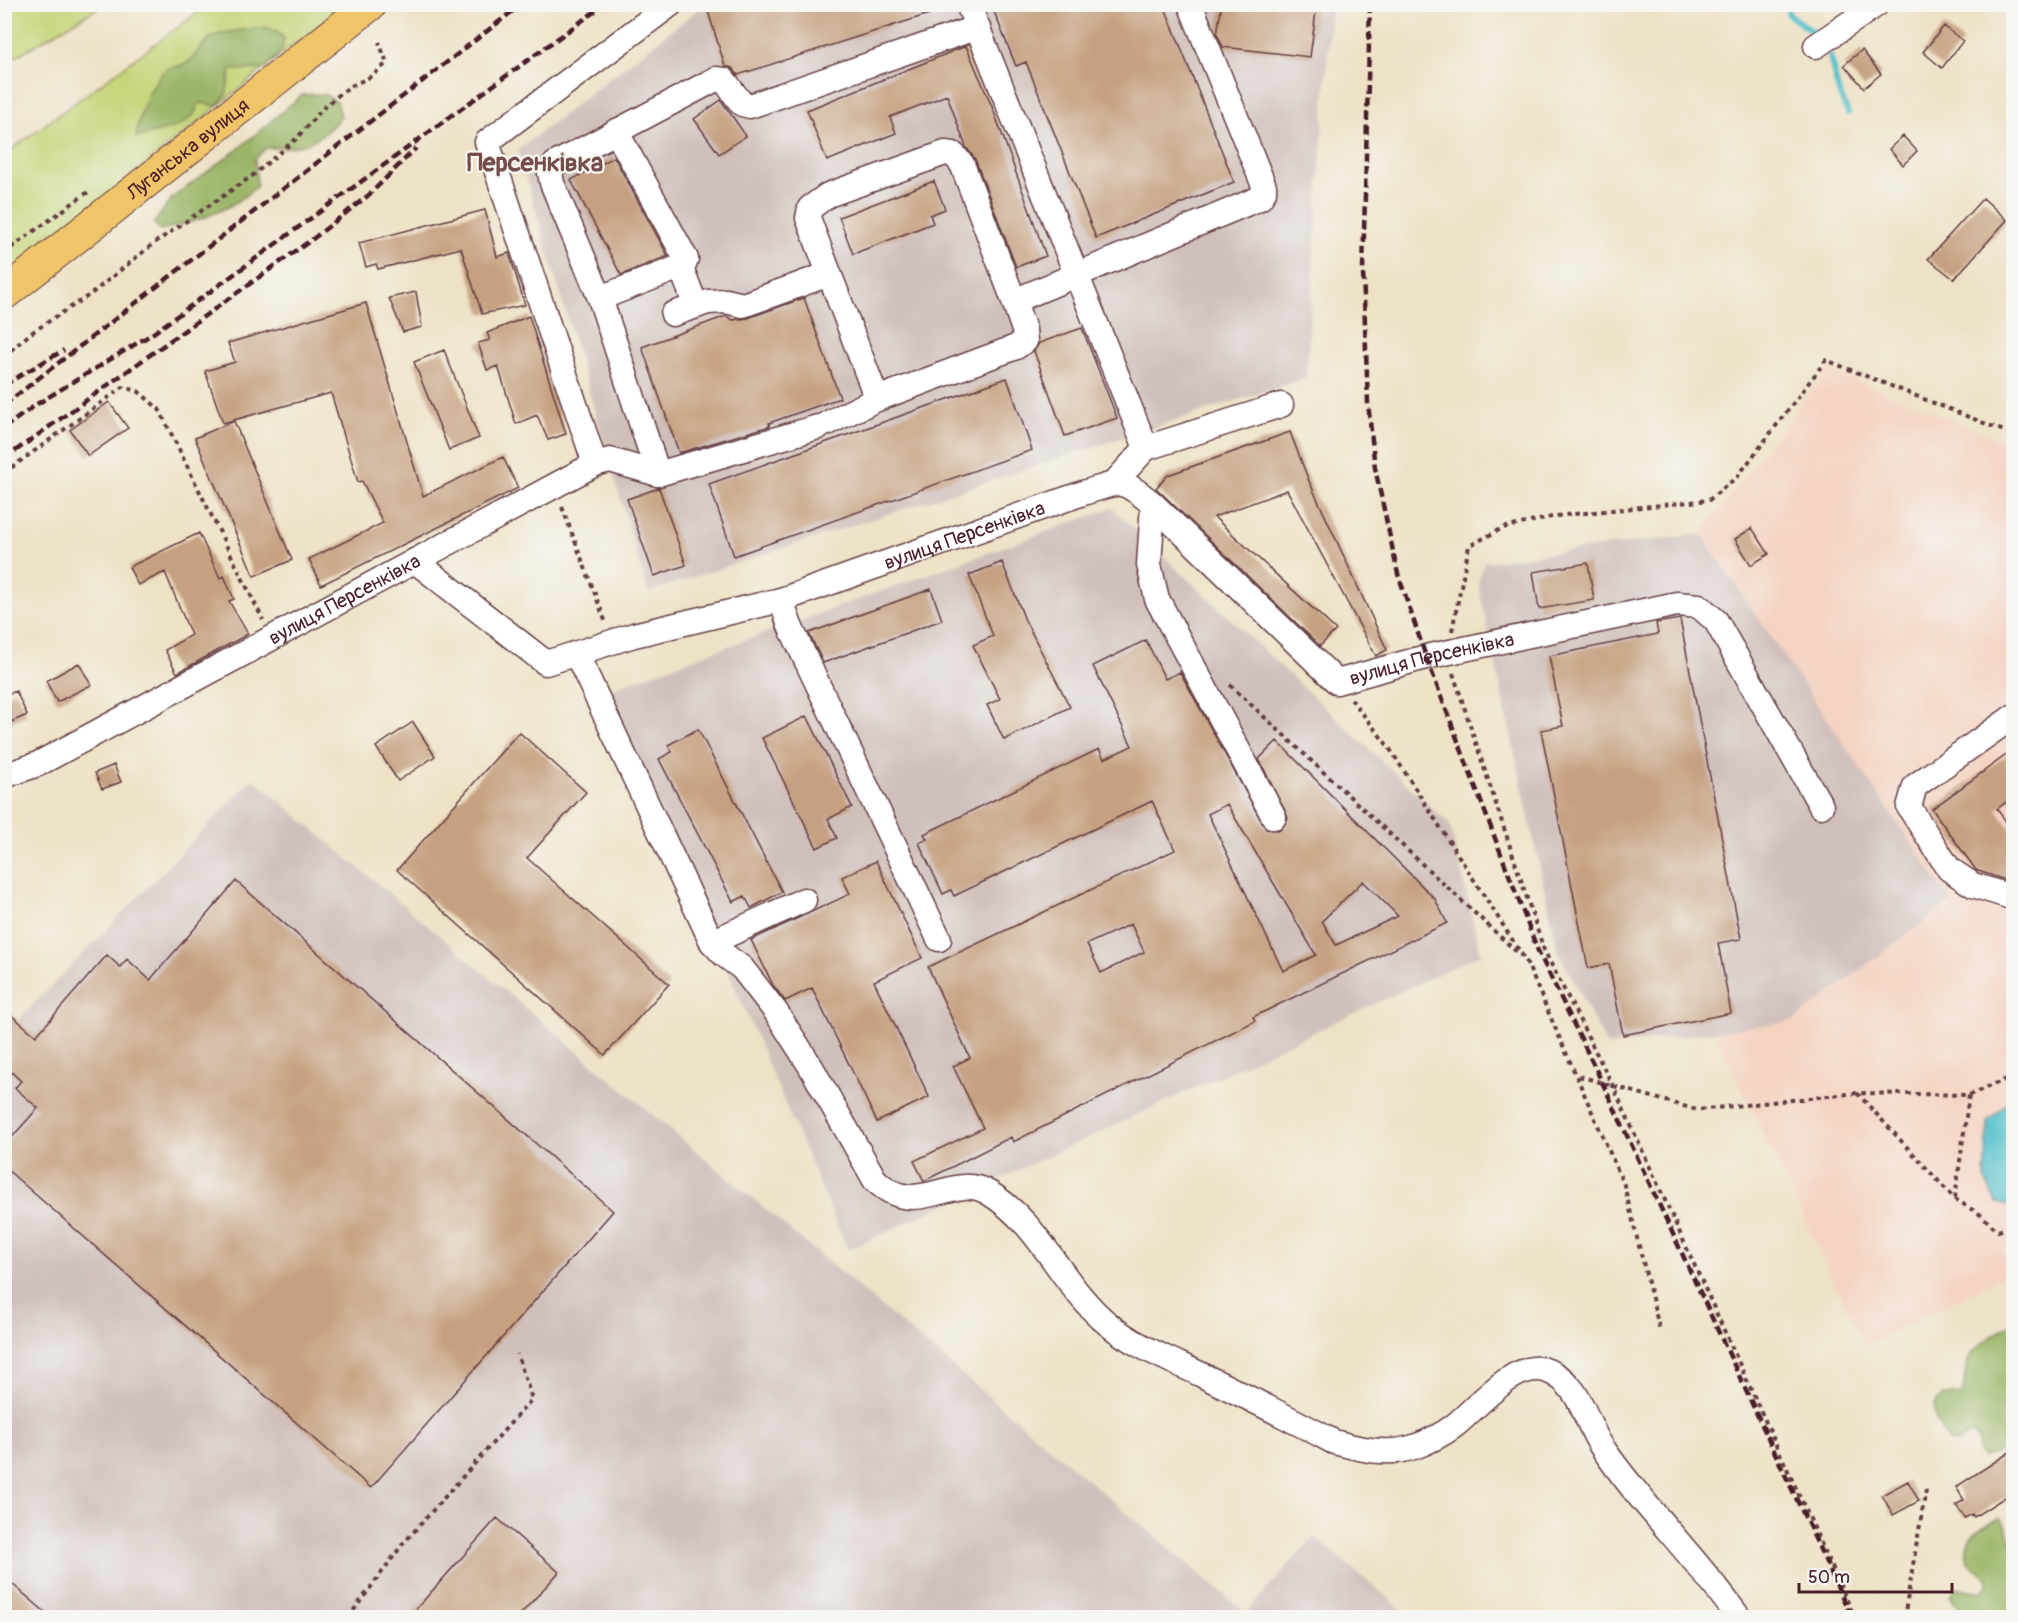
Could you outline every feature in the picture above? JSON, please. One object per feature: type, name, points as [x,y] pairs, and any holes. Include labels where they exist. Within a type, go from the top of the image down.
[{"type":"main road","name":"Луганська вулиця","points":[[4,294],[371,4]]},
{"type":"street","points":[[595,464],[487,142],[671,4]]},
{"type":"street","points":[[968,4],[1146,448]]},
{"type":"street","points":[[1014,301],[1260,198],[1264,192],[1190,4]]},
{"type":"street","points":[[1816,46],[1877,4]]},
{"type":"street","points":[[658,474],[600,298],[550,173],[555,164],[716,79],[724,80],[742,104],[750,106],[978,27]]},
{"type":"street","points":[[616,131],[686,259],[681,271],[685,310],[726,301],[743,305],[829,274]]},
{"type":"street","points":[[415,561],[595,464],[610,460],[658,474],[823,425],[877,399],[1016,347],[1025,341],[1024,330],[1014,301],[962,164],[953,154],[945,153],[828,195],[810,208],[808,218],[877,399]]},
{"type":"street","points":[[600,298],[675,269],[681,271]]},
{"type":"street","points":[[1114,483],[1146,448],[1281,405]]},
{"type":"street","name":"вулиця Персенківка","points":[[4,776],[38,764],[415,561],[546,663],[613,643],[781,600],[1114,483],[1127,483],[1153,504],[1337,682],[1426,657],[1447,655],[1677,603],[1699,606],[1716,621],[1821,806]]},
{"type":"street","points":[[1153,504],[1149,565],[1157,599],[1274,816]]},
{"type":"street","points":[[781,600],[790,626],[939,939]]},
{"type":"street","points":[[577,655],[712,942],[723,954],[742,968],[776,1012],[812,1067],[875,1180],[881,1186],[898,1194],[918,1197],[941,1194],[964,1185],[989,1193],[1032,1233],[1091,1309],[1123,1334],[1334,1442],[1363,1450],[1389,1452],[1412,1448],[1452,1427],[1519,1372],[1533,1368],[1546,1370],[1558,1377],[1578,1398],[1601,1445],[1739,1617]]},
{"type":"street","points":[[2013,716],[1916,786],[1909,807],[1949,869],[1972,885],[2013,897]]},
{"type":"street","points":[[712,942],[804,900]]},
{"type":"path","points":[[4,356],[31,333],[90,294],[153,244],[252,176],[296,139],[326,105],[349,87],[372,76],[387,63],[379,42]]},
{"type":"path","points":[[1855,1617],[1613,1086],[1544,950],[1447,655],[1469,546],[1503,528],[1556,516],[1709,500],[1738,476],[1826,360],[2013,435]]},
{"type":"path","points":[[4,473],[123,387],[138,391],[159,409],[272,638]]},
{"type":"path","points":[[555,486],[613,643]]},
{"type":"path","points":[[1200,680],[1226,682],[1526,961]]},
{"type":"path","points":[[1337,682],[1388,746],[1526,961],[1624,1185],[1660,1331]]},
{"type":"path","points":[[1578,1076],[1697,1110],[1857,1093],[1969,1095],[2013,1076]]},
{"type":"path","points":[[1857,1093],[1955,1199],[1981,1215],[1998,1231],[2013,1226]]},
{"type":"path","points":[[1955,1199],[1969,1095]]},
{"type":"path","points":[[348,1617],[402,1545],[532,1399],[517,1354]]},
{"type":"path","points":[[1904,1617],[1926,1489]]},
{"type":"shaded area","points":[[704,5],[1331,5],[1306,378],[648,592],[518,150]]},
{"type":"shaded area","points":[[1828,369],[2013,445],[2013,1271],[1865,1346],[1714,1031],[1793,1021],[1951,901],[1701,534]]},
{"type":"shaded area","points":[[1112,508],[1450,825],[1481,954],[848,1250],[607,690]]},
{"type":"shaded area","points":[[1701,534],[1951,901],[1793,1021],[1607,1046],[1558,951],[1478,584],[1484,562]]},
{"type":"shaded area","points":[[253,779],[1246,1613],[1314,1537],[1411,1617],[5,1617],[4,1035]]},
{"type":"green space","points":[[5,4],[103,4],[103,5],[5,63]]},
{"type":"green space","points":[[208,5],[343,5],[5,278],[4,155]]},
{"type":"green space","points":[[264,27],[277,31],[284,38],[282,50],[266,69],[231,70],[226,95],[217,106],[199,103],[190,119],[182,124],[136,138],[146,101],[161,74],[171,67],[189,62],[214,36]]},
{"type":"green space","points":[[324,94],[337,102],[341,116],[325,133],[308,143],[299,146],[266,148],[255,159],[257,186],[247,195],[212,215],[186,223],[160,230],[154,223],[172,198],[238,149],[302,95]]},
{"type":"green space","points":[[2013,1323],[2013,1442],[1995,1454],[1982,1457],[1977,1438],[1971,1433],[1957,1443],[1950,1442],[1936,1419],[1935,1406],[1943,1396],[1962,1394],[1967,1365],[1974,1351],[1986,1340]]},
{"type":"green space","points":[[2000,1518],[2006,1526],[2013,1551],[2013,1595],[2008,1617],[1938,1617],[1961,1609],[1950,1596],[1956,1587],[1980,1592],[1988,1586],[1988,1578],[1968,1562],[1967,1546],[1979,1529]]},
{"type":"water","points":[[2013,1097],[2013,1206],[1997,1203],[1985,1180],[1988,1121]]},
{"type":"building","points":[[718,4],[947,4],[948,8],[738,75],[732,68],[725,66],[707,8]]},
{"type":"building","points":[[991,4],[1152,4],[1154,9],[1164,5],[1234,182],[1096,238],[1026,62],[1016,66]]},
{"type":"building","points":[[1222,4],[1317,4],[1310,57],[1223,47],[1217,34]]},
{"type":"building","points":[[1944,26],[1963,41],[1942,68],[1923,52]]},
{"type":"building","points":[[966,46],[993,109],[1046,256],[1016,267],[975,159],[966,147],[947,95],[890,117],[896,133],[827,161],[807,110]]},
{"type":"building","points":[[1862,50],[1881,74],[1864,88],[1844,65]]},
{"type":"building","points":[[721,100],[746,136],[719,154],[694,119]]},
{"type":"building","points":[[1903,136],[1917,151],[1903,165],[1889,149]]},
{"type":"building","points":[[614,157],[668,256],[621,275],[571,180]]},
{"type":"building","points":[[934,181],[945,209],[930,215],[933,223],[853,254],[839,217]]},
{"type":"building","points":[[1983,198],[2007,220],[1954,279],[1928,259]]},
{"type":"building","points":[[485,210],[497,257],[509,253],[525,305],[482,314],[461,248],[378,269],[376,264],[366,267],[359,243]]},
{"type":"building","points":[[416,292],[422,327],[403,332],[389,298]]},
{"type":"building","points":[[804,298],[840,398],[769,423],[770,426],[679,453],[642,347],[726,316],[733,320],[748,318]]},
{"type":"building","points":[[366,303],[423,496],[503,457],[518,488],[321,585],[309,559],[383,523],[362,481],[358,482],[331,393],[223,423],[205,371],[235,362],[228,343]]},
{"type":"building","points":[[529,316],[566,434],[548,440],[537,415],[516,424],[498,366],[487,370],[478,343],[490,340],[487,333]]},
{"type":"building","points":[[1082,328],[1117,418],[1065,436],[1034,351],[1039,343]]},
{"type":"building","points":[[444,350],[479,438],[449,450],[414,362]]},
{"type":"building","points":[[1007,378],[1032,450],[734,556],[709,484]]},
{"type":"building","points":[[109,402],[128,428],[88,456],[70,430]]},
{"type":"building","points":[[234,421],[292,560],[254,576],[195,438]]},
{"type":"building","points":[[1290,432],[1309,481],[1387,650],[1376,656],[1287,490],[1214,517],[1336,630],[1320,646],[1156,488],[1168,475]]},
{"type":"building","points":[[659,488],[686,565],[654,576],[627,499]]},
{"type":"building","points":[[1752,528],[1769,554],[1751,565],[1735,539]]},
{"type":"building","points":[[199,533],[220,578],[224,576],[234,599],[229,601],[248,634],[177,673],[165,650],[191,635],[165,572],[138,585],[129,567]]},
{"type":"building","points":[[1002,562],[1025,620],[1070,707],[1004,740],[987,705],[1000,699],[973,645],[993,636],[969,575]]},
{"type":"building","points":[[1588,563],[1594,600],[1539,609],[1533,572]]},
{"type":"building","points":[[931,589],[942,620],[823,663],[809,633]]},
{"type":"building","points":[[1680,619],[1741,939],[1718,943],[1731,1013],[1623,1035],[1609,964],[1588,968],[1541,730],[1563,726],[1549,656],[1658,634],[1656,623]]},
{"type":"building","points":[[1146,640],[1165,679],[1180,672],[1266,829],[1280,830],[1288,818],[1259,759],[1277,741],[1435,899],[1447,923],[1253,1017],[1255,1021],[1013,1142],[1011,1137],[924,1181],[914,1161],[983,1128],[953,1066],[970,1058],[928,967],[1175,850],[1152,801],[954,896],[951,890],[943,894],[919,843],[927,839],[924,834],[1099,749],[1104,759],[1132,746],[1093,666]],"holes":[[[1227,804],[1316,955],[1283,971],[1208,814]],[[1363,881],[1398,916],[1336,945],[1322,921]],[[1131,924],[1144,952],[1101,973],[1087,944]]]},
{"type":"building","points":[[79,663],[91,685],[57,702],[46,681]]},
{"type":"building","points":[[16,691],[27,715],[4,725],[4,696]]},
{"type":"building","points":[[807,716],[852,807],[828,819],[837,838],[817,848],[762,738]]},
{"type":"building","points":[[413,722],[435,756],[398,781],[376,747]]},
{"type":"building","points":[[698,729],[782,892],[751,908],[745,896],[733,902],[659,759],[672,752],[668,745]]},
{"type":"building","points":[[519,732],[586,792],[527,858],[669,984],[605,1055],[397,870]]},
{"type":"building","points":[[2013,750],[2013,797],[1997,809],[2013,832],[2013,883],[1976,870],[1932,809]]},
{"type":"building","points":[[114,765],[121,782],[102,789],[95,773]]},
{"type":"building","points":[[876,861],[922,958],[874,981],[929,1097],[877,1122],[812,988],[785,1001],[773,985],[751,940],[850,894],[842,877]]},
{"type":"building","points":[[236,881],[613,1211],[371,1488],[4,1167],[4,1146],[38,1108],[15,1088],[21,1081],[4,1065],[4,1009],[36,1036],[107,955],[120,967],[127,959],[150,980]]},
{"type":"building","points":[[2013,1450],[2013,1492],[1974,1517],[1972,1514],[1965,1518],[1956,1505],[1964,1500],[1956,1487]]},
{"type":"building","points":[[1908,1481],[1919,1501],[1893,1515],[1882,1495]]},
{"type":"building","points":[[497,1518],[559,1572],[518,1617],[409,1617]]},
{"type":"building","points":[[4,1577],[51,1617],[4,1617]]},
{"type":"waterway","points":[[1786,4],[1789,15],[1816,34]]},
{"type":"waterway","points":[[1830,56],[1838,90],[1848,113]]},
{"type":"railway","points":[[4,405],[522,4]]},
{"type":"railway","points":[[4,428],[37,404],[152,334],[605,4]]},
{"type":"railway","points":[[1370,4],[1363,271],[1368,403],[1375,468],[1398,574],[1426,657],[1538,951],[1603,1084],[1852,1618]]},
{"type":"railway","points":[[4,459],[314,238],[370,194],[416,148]]},
{"type":"railway","points":[[4,385],[64,350]]},
{"type":"district","name":"Персенківка","points":[[535,163]]}]
